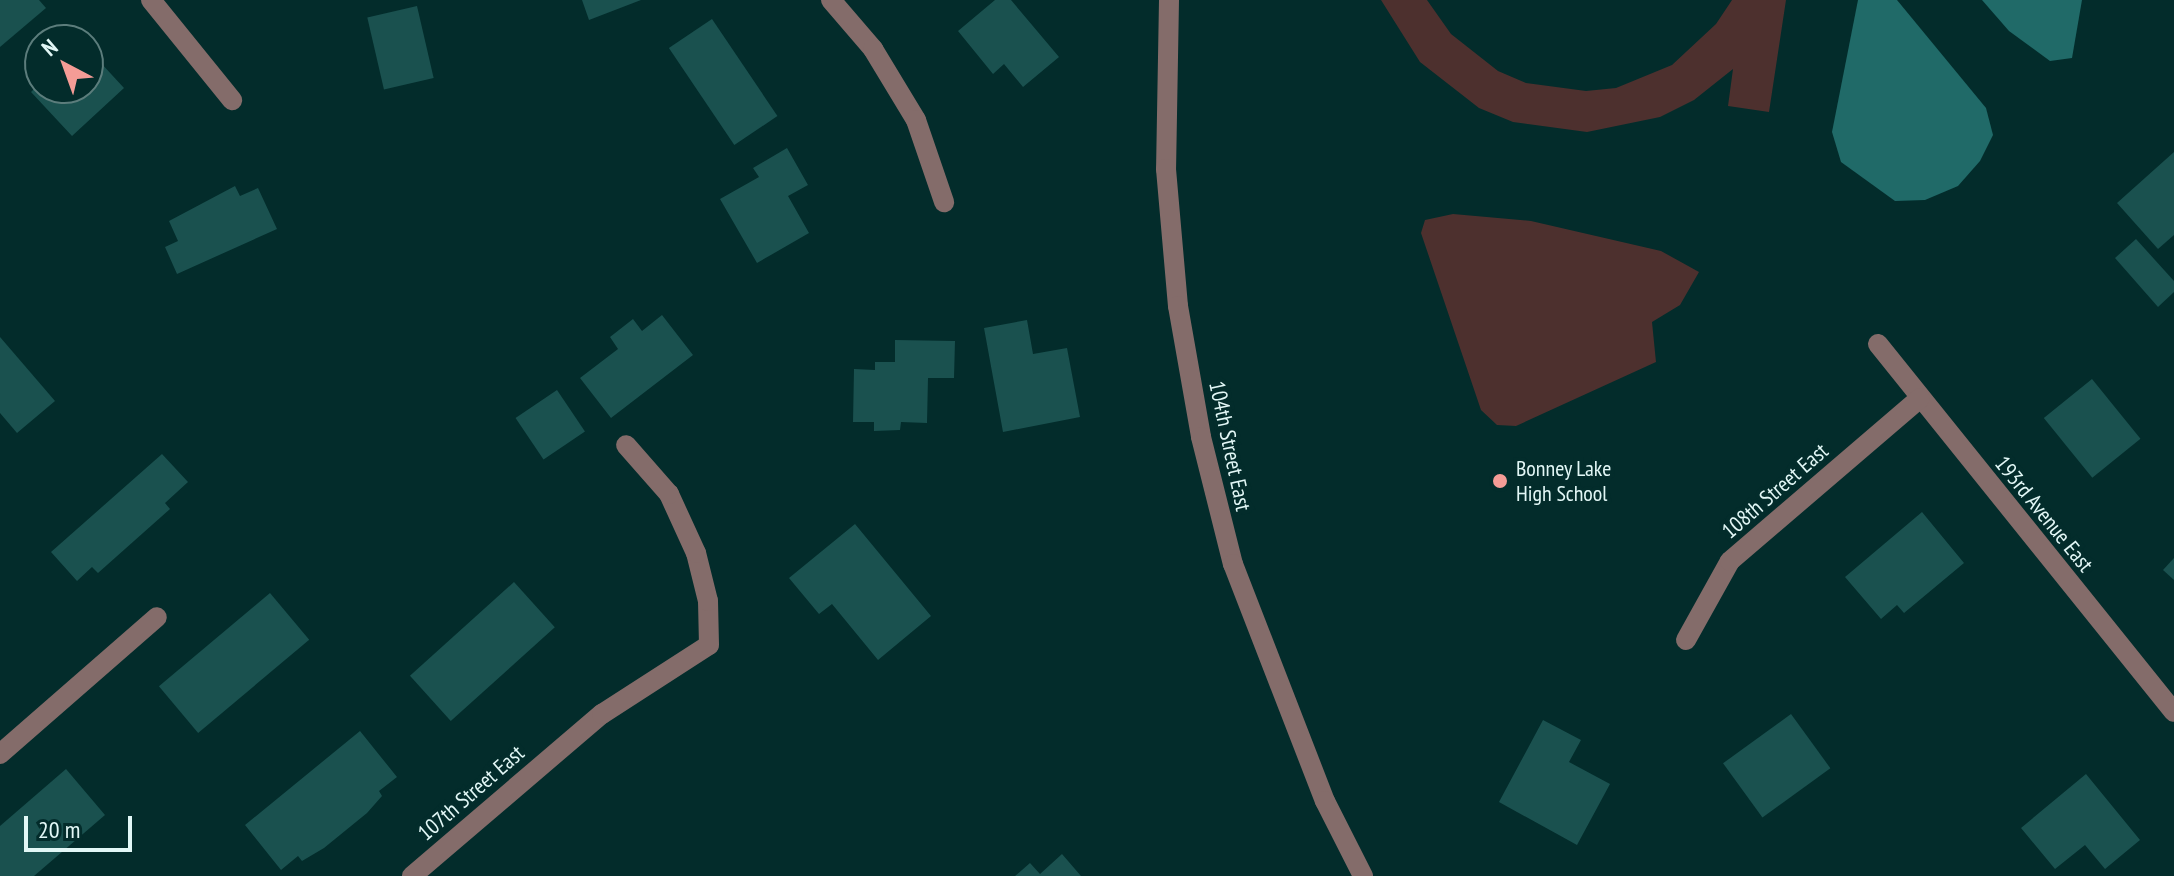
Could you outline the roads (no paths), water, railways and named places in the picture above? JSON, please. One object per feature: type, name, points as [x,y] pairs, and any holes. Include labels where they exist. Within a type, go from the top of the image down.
[{"type":"street","points":[[151,0],[232,100]]},
{"type":"street","points":[[831,0],[873,49],[916,120],[944,202]]},
{"type":"street","name":"104th Street East","points":[[1169,0],[1166,169],[1178,306],[1201,437],[1233,564],[1325,801],[1363,876]]},
{"type":"street","name":"193rd Avenue East","points":[[1878,344],[2174,712]]},
{"type":"street","name":"108th Street East","points":[[1686,640],[1730,561],[1920,398]]},
{"type":"street","name":"107th Street East","points":[[412,876],[561,746],[709,645],[708,601],[696,553],[669,494],[626,445]]},
{"type":"street","points":[[0,754],[157,617]]},
{"type":"water","points":[[1858,0],[1897,0],[1986,108],[1993,135],[1980,161],[1958,186],[1925,200],[1895,201],[1841,162],[1832,132]]},
{"type":"water","points":[[1982,0],[2082,0],[2072,58],[2050,61],[2009,31]]},
{"type":"place","name":"Bonney Lake High School","points":[[1500,481]]}]
